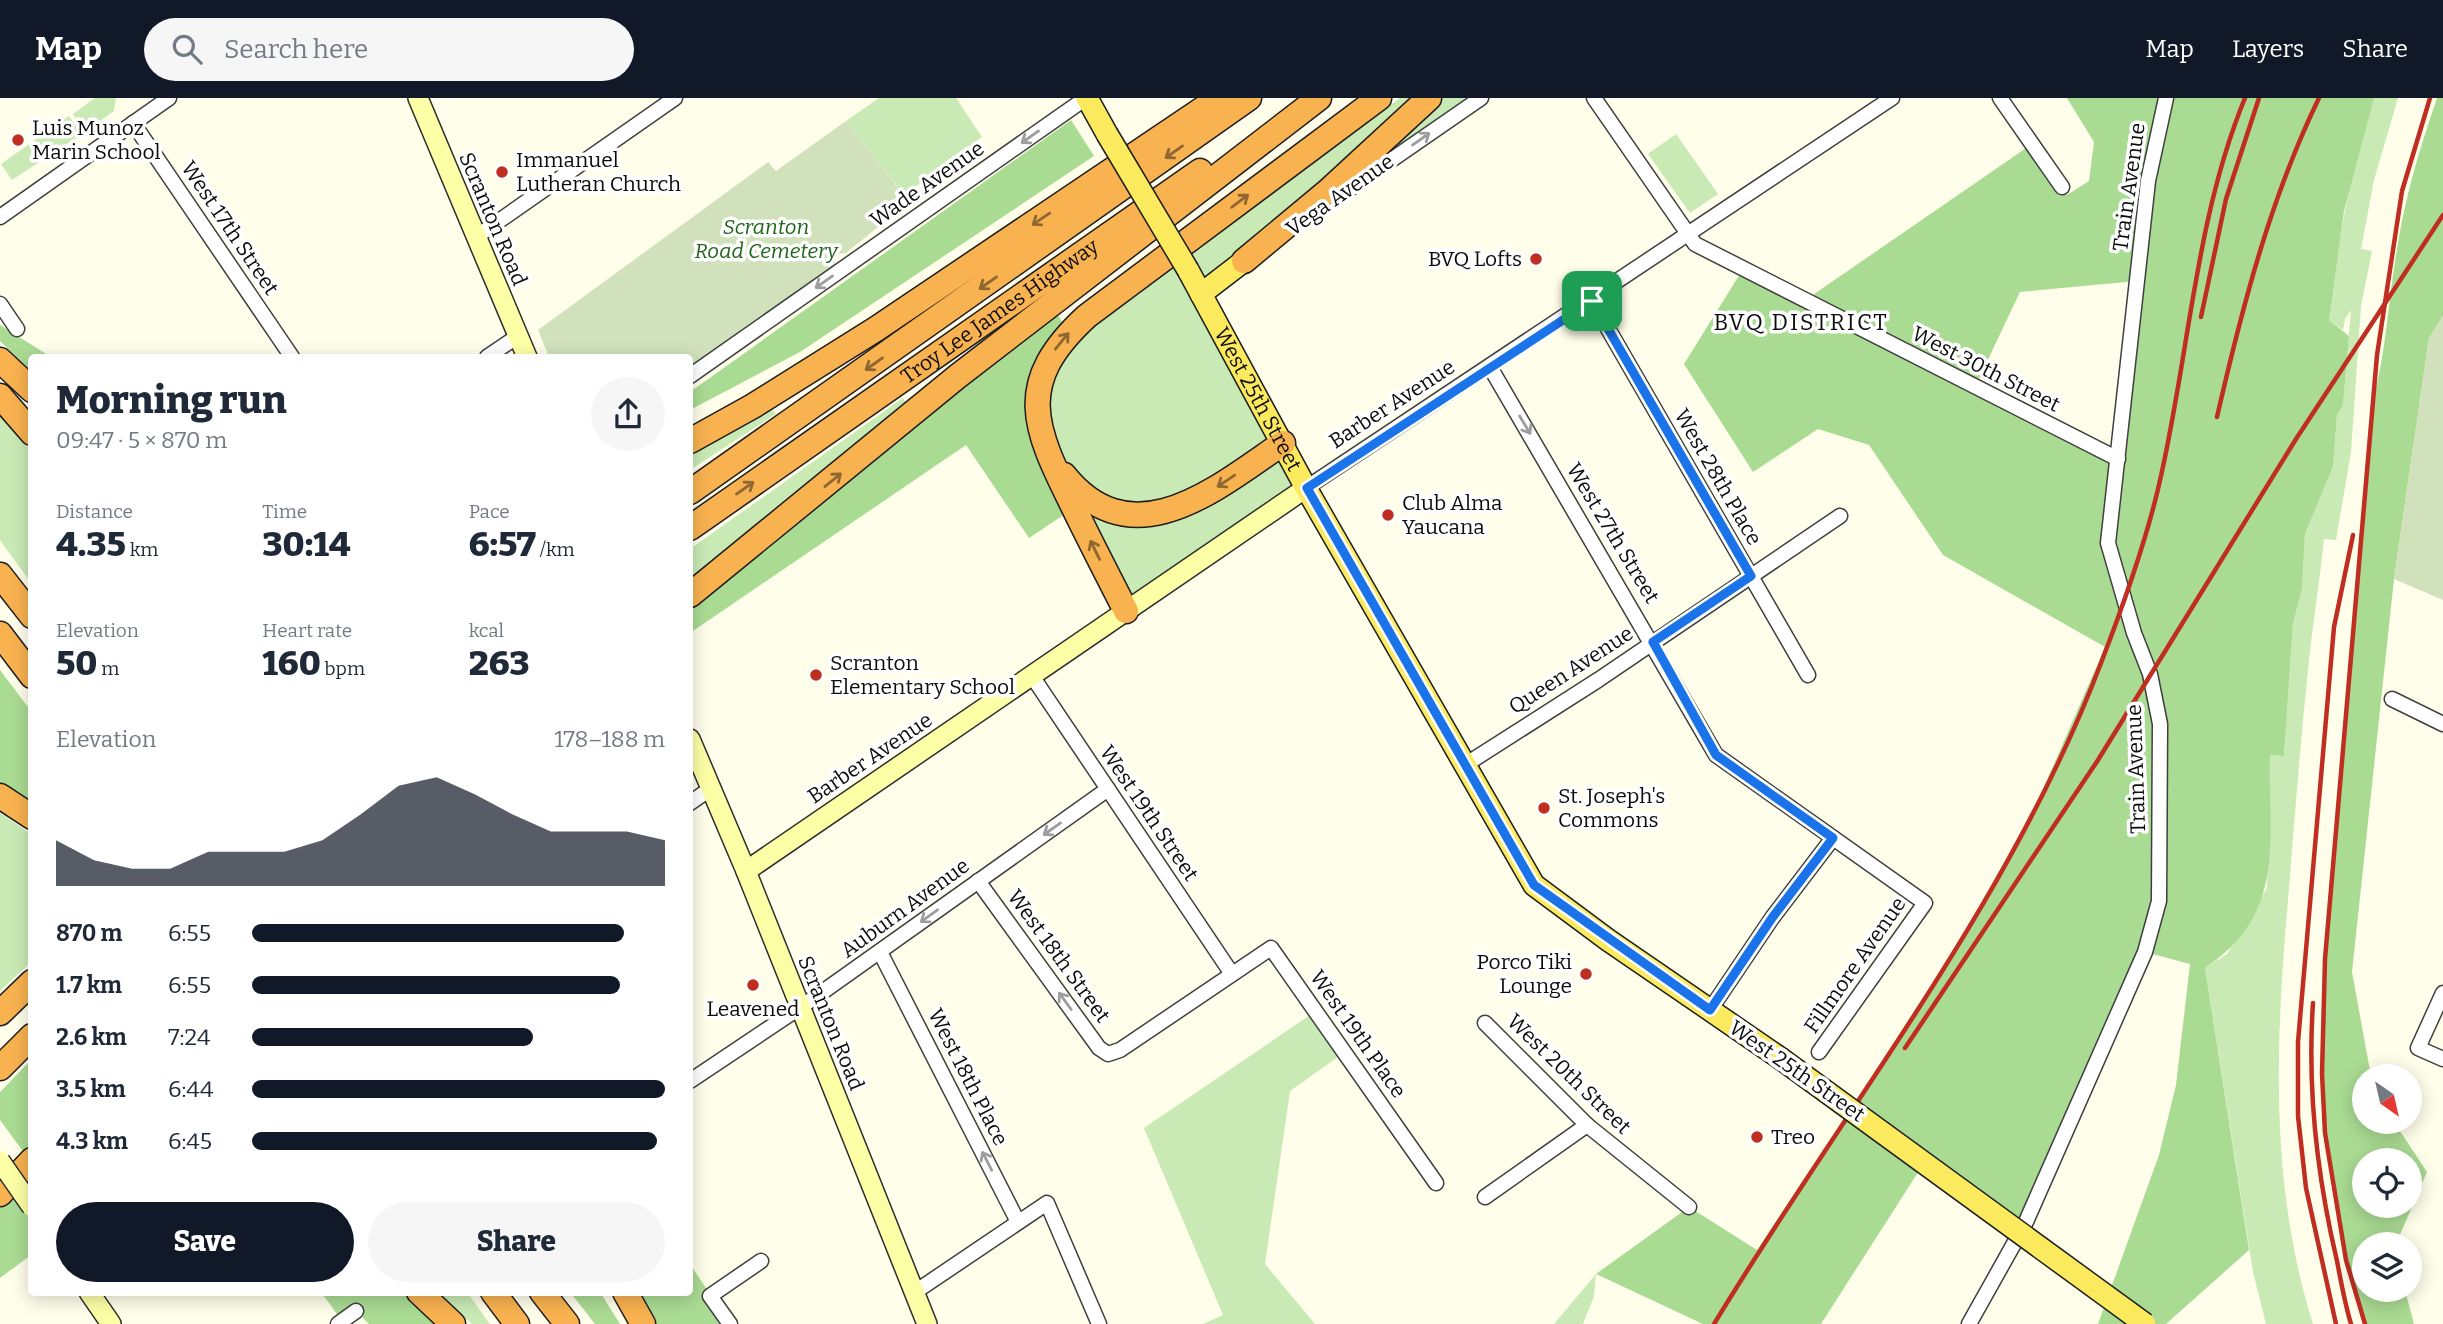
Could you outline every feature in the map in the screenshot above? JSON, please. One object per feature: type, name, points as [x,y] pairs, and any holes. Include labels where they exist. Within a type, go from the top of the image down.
[{"type":"highway","points":[[693,439],[814,368],[1219,98]]},
{"type":"highway","name":"Troy Lee James Highway","points":[[693,490],[1249,98]]},
{"type":"highway","name":"Troy Lee James Highway","points":[[693,526],[1168,192],[1312,98]]},
{"type":"highway","points":[[693,593],[958,376],[1319,98]]},
{"type":"highway","points":[[1126,611],[1048,456],[1039,427],[1039,388],[1048,361],[1069,332],[1150,268],[1379,98]]},
{"type":"highway","points":[[1244,261],[1344,177],[1429,98]]},
{"type":"highway","points":[[693,423],[975,263]]},
{"type":"highway","points":[[0,360],[28,386]]},
{"type":"highway","points":[[0,396],[28,428]]},
{"type":"highway","points":[[1048,456],[1070,483],[1087,497],[1109,509],[1156,514],[1180,509],[1204,496],[1283,443]]},
{"type":"highway","points":[[693,602],[780,523]]},
{"type":"highway","points":[[0,575],[28,611]]},
{"type":"highway","points":[[0,634],[28,671]]},
{"type":"highway","points":[[0,796],[28,814]]},
{"type":"highway","points":[[0,1013],[28,986]]},
{"type":"highway","points":[[0,1068],[28,1040]]},
{"type":"highway","points":[[0,1194],[28,1164]]},
{"type":"highway","points":[[423,1296],[453,1324]]},
{"type":"highway","points":[[496,1296],[517,1324]]},
{"type":"highway","points":[[545,1296],[566,1324]]},
{"type":"highway","points":[[627,1296],[643,1324]]},
{"type":"main road","name":"West 25th Street","points":[[1086,98],[1188,270],[1307,488],[1534,885],[1780,1058],[2146,1324]]},
{"type":"main road","name":"Vega Avenue","points":[[1201,293],[1244,261]]},
{"type":"street","points":[[0,217],[169,98]]},
{"type":"street","name":"Scranton Road","points":[[418,98],[526,354]]},
{"type":"street","points":[[476,237],[676,98]]},
{"type":"street","name":"Wade Avenue","points":[[693,374],[1086,98]]},
{"type":"street","name":"Vega Avenue","points":[[1244,261],[1481,98]]},
{"type":"street","name":"West 30th Street","points":[[1594,98],[1695,244],[2118,458]]},
{"type":"street","name":"Barber Avenue","points":[[746,871],[1307,488],[1592,301],[1892,98]]},
{"type":"street","points":[[2000,98],[2062,187]]},
{"type":"street","name":"Train Avenue","points":[[1969,1324],[2025,1224],[2145,952],[2159,901],[2160,723],[2150,674],[2134,633],[2108,543],[2148,181],[2165,98]]},
{"type":"street","name":"West 17th Street","points":[[133,123],[290,354]]},
{"type":"street","name":"West 28th Place","points":[[1592,301],[1808,675]]},
{"type":"street","points":[[0,304],[17,329]]},
{"type":"street","points":[[491,354],[518,336]]},
{"type":"street","name":"West 27th Street","points":[[1490,367],[1653,642],[1716,755],[1925,903]]},
{"type":"street","name":"Queen Avenue","points":[[1465,765],[1840,516]]},
{"type":"street","name":"West 19th Street","points":[[1032,676],[1232,974]]},
{"type":"street","points":[[2392,699],[2443,724]]},
{"type":"street","name":"Scranton Road","points":[[693,746],[746,871],[915,1292],[922,1322]]},
{"type":"street","points":[[693,801],[710,789]]},
{"type":"street","name":"Auburn Avenue","points":[[693,1079],[880,952],[1108,789]]},
{"type":"street","points":[[1710,1010],[1772,918],[1833,838]]},
{"type":"street","name":"West 18th Street","points":[[978,881],[1099,1048],[1108,1054],[1120,1050],[1232,974]]},
{"type":"street","name":"Fillmore Avenue","points":[[1819,1052],[1925,903]]},
{"type":"street","name":"West 19th Place","points":[[1232,974],[1271,948],[1436,1183]]},
{"type":"street","name":"West 18th Place","points":[[880,952],[1018,1222]]},
{"type":"street","points":[[2443,993],[2418,1048],[2443,1059]]},
{"type":"street","name":"West 20th Street","points":[[1485,1023],[1587,1125],[1689,1207]]},
{"type":"street","points":[[1485,1197],[1587,1125]]},
{"type":"street","points":[[0,1161],[28,1201]]},
{"type":"street","points":[[915,1292],[1047,1203],[1099,1324]]},
{"type":"street","points":[[730,1324],[710,1296],[761,1261]]},
{"type":"street","points":[[92,1296],[111,1324]]},
{"type":"street","points":[[338,1324],[356,1311]]},
{"type":"green space","points":[[95,98],[116,98],[114,111],[85,132],[73,114]]},
{"type":"green space","points":[[879,98],[956,98],[982,137],[904,195],[846,121]]},
{"type":"green space","points":[[1400,98],[1481,98],[1201,293],[1306,488],[1126,611],[1048,455],[1052,353],[1179,255]]},
{"type":"green space","points":[[2067,98],[2374,98],[2344,211],[2329,320],[2349,336],[2343,405],[2337,415],[2333,467],[2305,534],[2302,589],[2293,624],[2284,756],[2270,755],[2268,874],[2261,900],[2249,924],[2231,947],[2205,968],[2249,1250],[2166,1324],[2098,1324],[2159,1155],[2176,1085],[2190,964],[2145,952],[2025,1224],[1924,1163],[1821,1324],[1703,1324],[1596,1274],[1689,1207],[1757,1250],[1912,1018],[2023,835],[2105,647],[1943,555],[1869,445],[1818,429],[1753,472],[1684,364],[1743,269],[1804,301],[2032,144],[2067,195],[2089,181],[2094,142]],"holes":[[[2137,281],[2118,458],[1975,387],[2020,292]]]},
{"type":"green space","points":[[2374,98],[2398,98],[2374,180],[2361,249],[2372,251],[2361,306],[2351,452],[2336,540],[2324,539],[2303,717],[2281,997],[2279,1107],[2282,1162],[2288,1216],[2313,1324],[2266,1324],[2253,1272],[2205,968],[2227,954],[2267,888],[2270,755],[2284,756],[2293,624],[2302,589],[2305,534],[2333,467],[2337,415],[2343,405],[2351,310],[2345,319],[2343,330],[2329,320],[2336,264],[2351,181]]},
{"type":"green space","points":[[2437,98],[2443,98],[2443,316],[2429,338],[2394,579],[2352,972],[2369,1064],[2352,1064],[2352,1134],[2402,1134],[2411,1148],[2352,1148],[2352,1218],[2407,1218],[2401,1232],[2352,1232],[2352,1280],[2346,1260],[2325,1133],[2322,1008],[2373,400],[2381,364],[2403,215]]},
{"type":"green space","points":[[69,116],[82,134],[12,180],[1,164]]},
{"type":"green space","points":[[1071,120],[1094,156],[800,352],[693,408],[693,390]]},
{"type":"green space","name":"Scranton Road Cemetery","points":[[846,121],[909,202],[846,253],[837,254],[834,266],[693,365],[693,354],[548,354],[538,330],[768,162],[776,171]]},
{"type":"green space","points":[[1676,134],[1718,194],[1690,213],[1648,154]]},
{"type":"green space","points":[[1051,304],[1069,333],[1039,388],[1074,508],[1029,538],[966,445],[693,631],[693,602]]},
{"type":"green space","points":[[2443,316],[2443,600],[2394,579],[2429,338]]},
{"type":"green space","points":[[0,325],[46,354],[28,354],[28,368],[0,341]]},
{"type":"green space","points":[[903,398],[905,402],[693,579],[693,547]]},
{"type":"green space","points":[[771,409],[776,414],[693,468],[693,453]]},
{"type":"green space","points":[[0,413],[28,447],[28,579],[0,540]]},
{"type":"green space","points":[[0,670],[28,707],[28,803],[0,785]]},
{"type":"green space","points":[[0,813],[28,832],[28,965],[0,991]]},
{"type":"green space","points":[[1316,1011],[1345,1052],[1290,1091],[1265,1264],[1315,1324],[1203,1324],[1223,1315],[1144,1128]]},
{"type":"green space","points":[[28,1063],[28,1150],[25,1154],[0,1120],[0,1092]]},
{"type":"green space","points":[[28,1163],[28,1257],[0,1278],[0,1194]]},
{"type":"green space","points":[[2422,1164],[2427,1172],[2422,1184]]},
{"type":"green space","points":[[693,1268],[730,1324],[643,1324],[627,1296],[693,1296]]},
{"type":"green space","points":[[1596,1274],[1594,1296],[1583,1324],[1554,1324]]},
{"type":"green space","points":[[324,1296],[423,1296],[453,1324],[369,1324],[356,1311],[342,1321]]},
{"type":"green space","points":[[440,1296],[470,1296],[490,1324],[472,1324]]},
{"type":"green space","points":[[573,1296],[602,1296],[620,1324],[595,1324]]},
{"type":"green space","points":[[2358,1302],[2408,1302],[2414,1324],[2365,1324]]},
{"type":"railway","points":[[1714,1324],[1923,1002],[2021,837],[2064,751],[2101,663],[2140,555],[2169,440],[2194,291],[2214,193],[2245,98]]},
{"type":"railway","points":[[2201,317],[2226,199],[2259,98]]},
{"type":"railway","points":[[2217,417],[2259,254],[2286,175],[2319,98]]},
{"type":"railway","points":[[2365,1324],[2346,1260],[2325,1133],[2322,1074],[2325,959],[2377,355],[2402,191],[2430,98]]},
{"type":"railway","points":[[1905,1048],[2098,760],[2296,439],[2443,215]]},
{"type":"railway","points":[[2336,1324],[2306,1188],[2298,1116],[2298,1042],[2334,627],[2353,535]]},
{"type":"railway","points":[[2313,1003],[2311,1068],[2315,1133],[2330,1229],[2351,1324]]},
{"type":"place","name":"Luis Munoz Marin School","points":[[18,140]]},
{"type":"place","name":"Immanuel Lutheran Church","points":[[502,172]]},
{"type":"place","name":"BVQ Lofts","points":[[1536,259]]},
{"type":"place","name":"Club Alma Yaucana","points":[[1388,515]]},
{"type":"place","name":"Scranton Elementary School","points":[[816,675]]},
{"type":"place","name":"St. Joseph's Commons","points":[[1544,808]]},
{"type":"place","name":"Porco Tiki Lounge","points":[[1586,974]]},
{"type":"place","name":"Leavened","points":[[753,985]]},
{"type":"place","name":"Treo","points":[[1757,1137]]},
{"type":"district","name":"BVQ DISTRICT","points":[[1801,322]]},
{"type":"route","points":[[1592,301],[1751,576],[1653,642],[1716,755],[1833,838],[1772,918],[1710,1010],[1534,885],[1307,488],[1592,301]]}]
